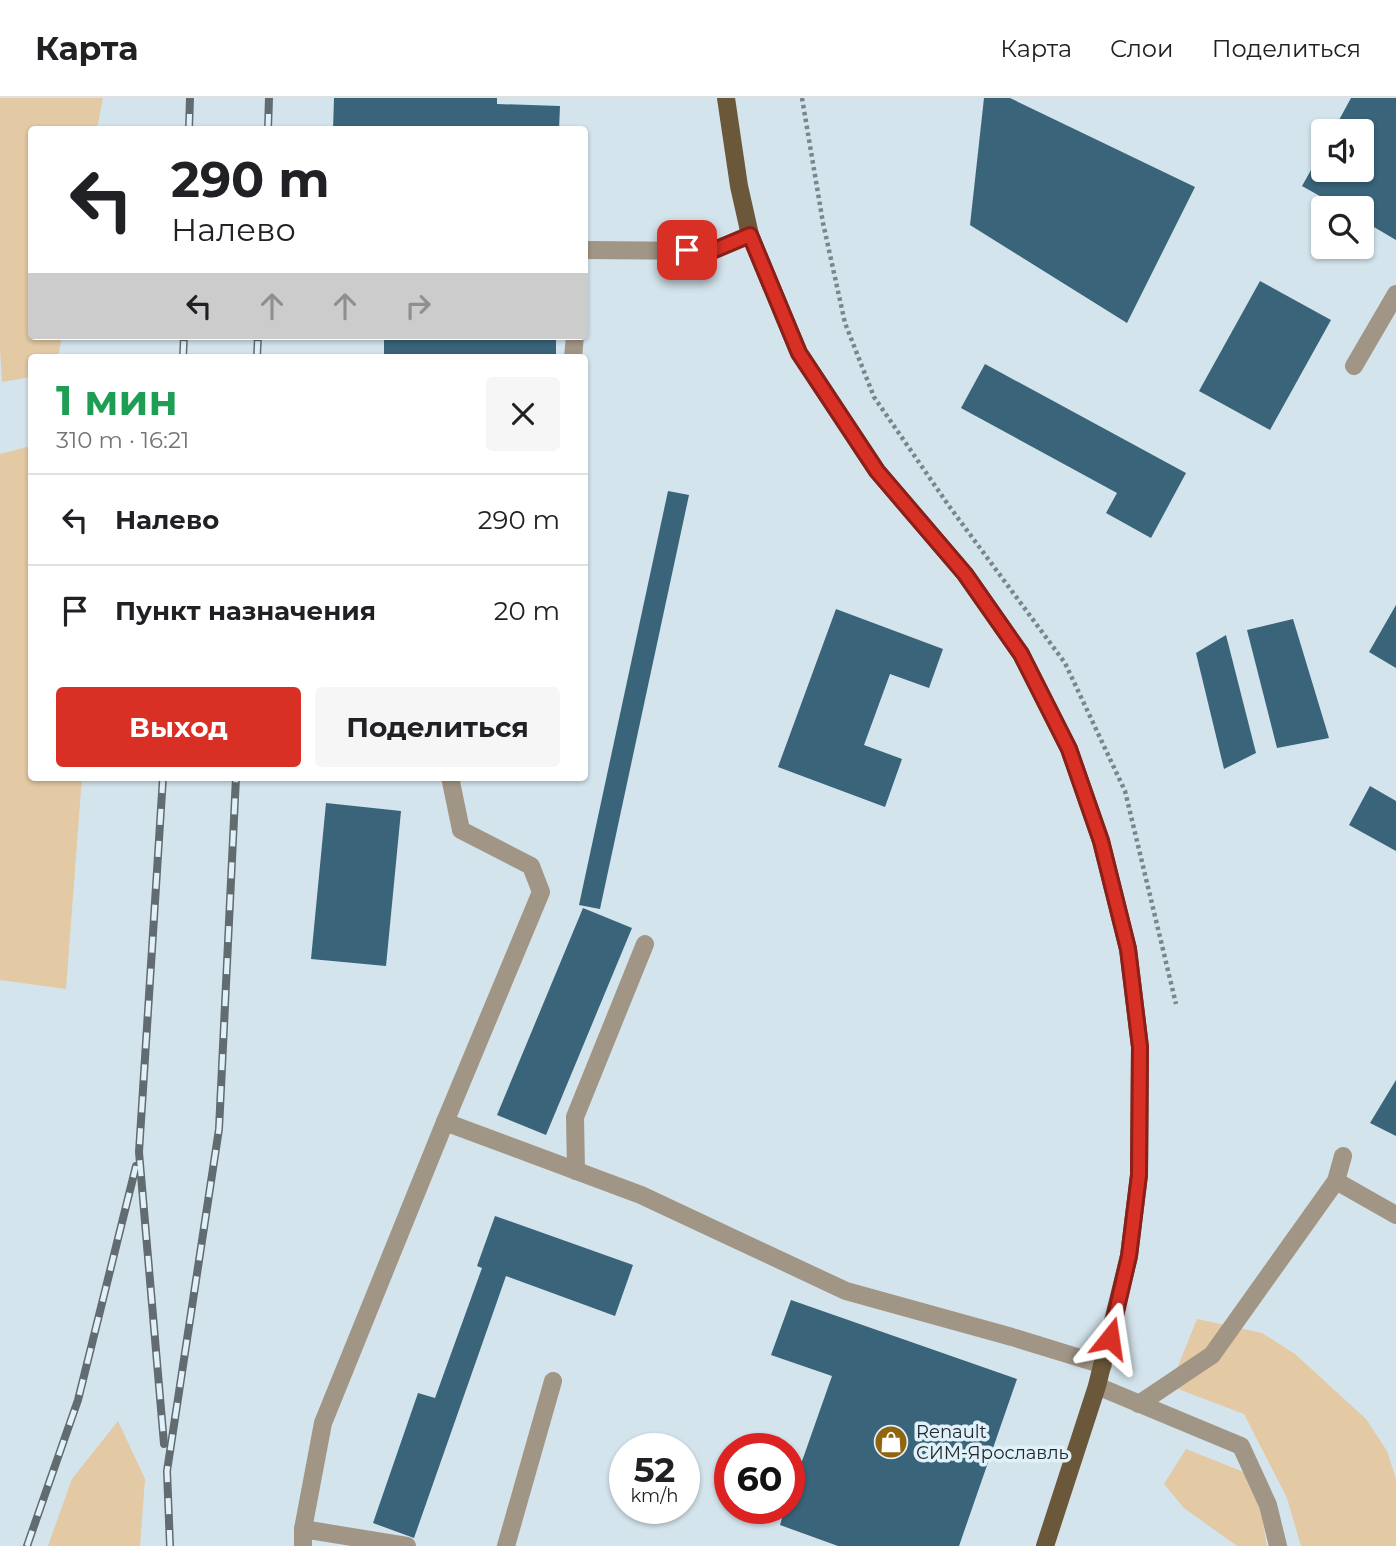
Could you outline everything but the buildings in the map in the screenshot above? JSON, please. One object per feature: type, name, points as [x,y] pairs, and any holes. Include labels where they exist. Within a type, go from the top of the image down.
[{"type":"main road","points":[[726,98],[739,186],[750,235],[799,353],[877,471],[965,574],[1021,654],[1069,749],[1101,841],[1128,949],[1140,1047],[1139,1175],[1128,1266],[1097,1387],[1045,1546]]},
{"type":"lane","points":[[588,250],[712,251],[750,235]]},
{"type":"lane","points":[[1354,366],[1396,293]]},
{"type":"lane","points":[[407,1546],[303,1538],[323,1423],[541,892],[531,866],[461,830],[451,781]]},
{"type":"lane","points":[[576,1171],[575,1117],[645,944]]},
{"type":"lane","points":[[445,1122],[652,1200],[846,1291],[1102,1365]]},
{"type":"lane","points":[[1139,1404],[1212,1355],[1336,1181],[1343,1156]]},
{"type":"lane","points":[[1336,1181],[1396,1215]]},
{"type":"lane","points":[[506,1546],[553,1381]]},
{"type":"lane","points":[[1097,1387],[1241,1446],[1268,1504],[1278,1546]]},
{"type":"path","points":[[802,98],[823,223],[845,323],[874,397],[948,506],[1065,663],[1125,791],[1176,1004]]},
{"type":"shaded area","points":[[0,98],[103,98],[98,126],[28,126],[28,340],[61,340],[59,354],[28,354],[28,378],[2,382]]},
{"type":"shaded area","points":[[28,447],[28,781],[82,781],[66,989],[0,980],[0,454]]},
{"type":"shaded area","points":[[1197,1319],[1262,1333],[1295,1354],[1366,1419],[1387,1451],[1396,1479],[1396,1546],[1301,1546],[1287,1498],[1244,1414],[1170,1386]]},
{"type":"shaded area","points":[[118,1421],[145,1479],[140,1546],[48,1546],[72,1479]]},
{"type":"shaded area","points":[[1186,1449],[1246,1473],[1258,1495],[1267,1546],[1237,1546],[1184,1508],[1164,1484]]},
{"type":"railway","points":[[189,126],[190,98]]},
{"type":"railway","points":[[268,126],[269,98]]},
{"type":"railway","points":[[183,354],[184,340]]},
{"type":"railway","points":[[257,354],[258,340]]},
{"type":"railway","points":[[163,781],[139,1152],[164,1444]]},
{"type":"railway","points":[[170,1546],[167,1471],[219,1129],[236,781]]},
{"type":"railway","points":[[27,1546],[78,1400],[136,1166]]},
{"type":"place","name":"Renault СИМ-Ярославль","points":[[891,1442]]},
{"type":"route","points":[[687,250],[712,251],[750,235],[799,353],[877,471],[965,574],[1021,654],[1069,749],[1101,841],[1128,949],[1140,1047],[1139,1175],[1129,1256],[1110,1338]]}]
